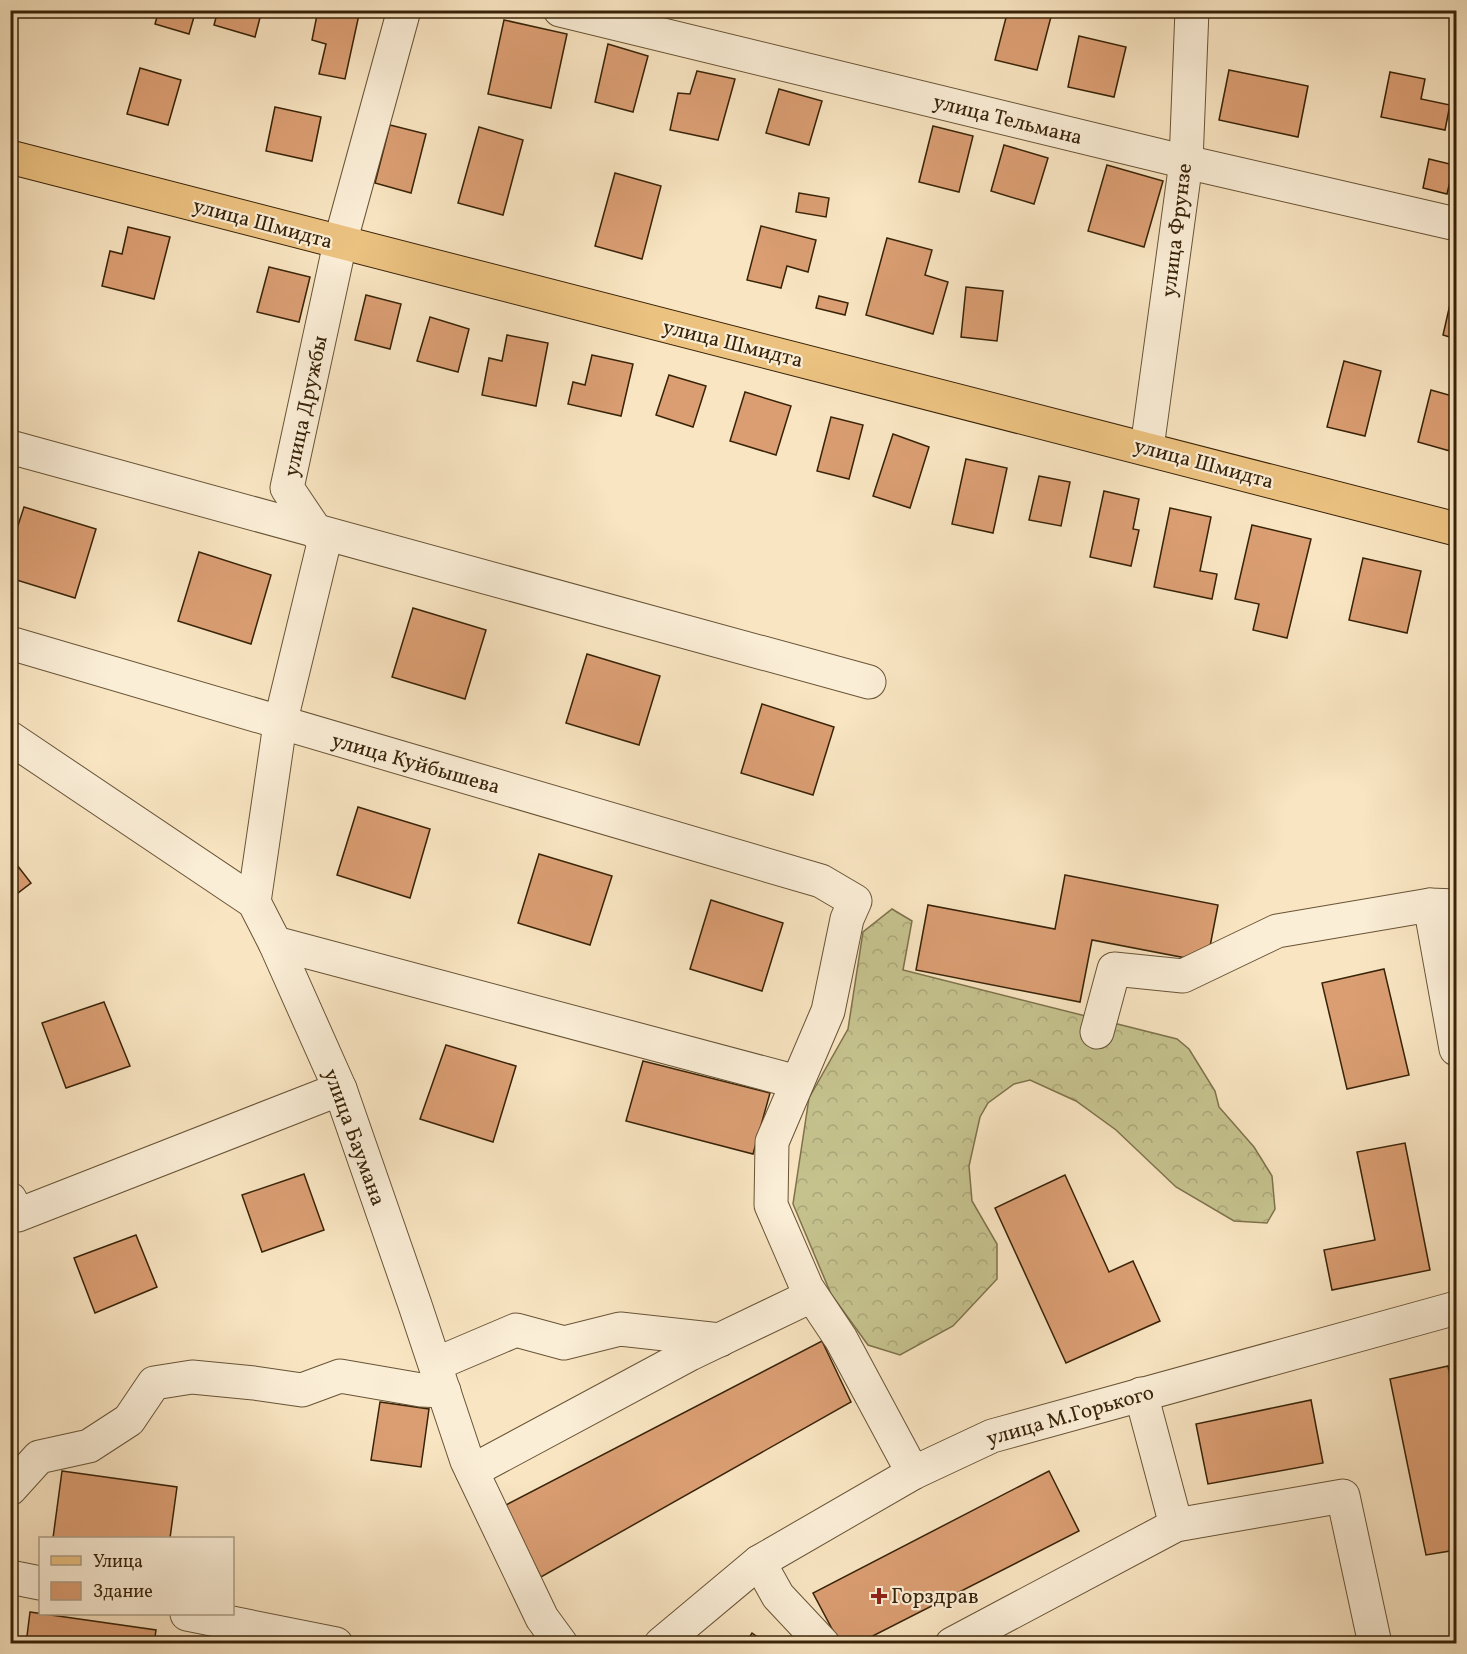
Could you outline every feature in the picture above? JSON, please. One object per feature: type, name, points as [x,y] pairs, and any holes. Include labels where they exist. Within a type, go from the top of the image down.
[{"type":"main road","name":"улица Шмидта","points":[[10,157],[1456,529]]},
{"type":"street","name":"улица Дружбы","points":[[254,902],[280,724],[324,543],[287,488],[340,243],[404,10]]},
{"type":"street","name":"улица Тельмана","points":[[560,10],[1186,162],[1456,224]]},
{"type":"street","name":"улица Фрунзе","points":[[1147,448],[1186,162],[1192,10]]},
{"type":"street","points":[[10,447],[869,682]]},
{"type":"street","name":"улица Куйбышева","points":[[10,643],[821,881],[855,901],[847,919],[828,1011],[797,1082]]},
{"type":"street","name":"улица Баумана","points":[[10,738],[254,902],[275,943],[340,1089],[472,1471],[542,1618],[561,1644]]},
{"type":"street","points":[[1097,1032],[1114,969],[1184,976],[1277,931],[1443,906],[1456,1049]]},
{"type":"street","points":[[275,943],[797,1082],[772,1142],[771,1205],[812,1296],[841,1339],[913,1473]]},
{"type":"street","points":[[10,1199],[18,1215],[340,1089]]},
{"type":"street","points":[[472,1471],[720,1340],[812,1296]]},
{"type":"street","name":"улица М.Горького","points":[[661,1644],[759,1562],[913,1473],[992,1436],[1456,1308]]},
{"type":"street","points":[[10,1489],[39,1457],[89,1446],[129,1420],[154,1383],[192,1377],[302,1390],[340,1376],[421,1390],[516,1330],[564,1343],[620,1329],[720,1340]]},
{"type":"street","points":[[1142,1394],[1176,1525]]},
{"type":"street","points":[[952,1644],[1176,1525],[1343,1497],[1374,1644]]},
{"type":"street","points":[[759,1562],[778,1596],[823,1644]]},
{"type":"street","points":[[10,1577],[39,1583]]},
{"type":"street","points":[[192,1615],[336,1644]]},
{"type":"green space","points":[[892,909],[912,921],[903,970],[1177,1039],[1189,1049],[1215,1091],[1219,1107],[1254,1147],[1272,1176],[1275,1209],[1267,1223],[1234,1221],[1176,1187],[1116,1130],[1076,1101],[1030,1080],[1014,1084],[988,1103],[980,1117],[969,1166],[972,1201],[997,1244],[997,1279],[953,1326],[900,1355],[868,1345],[831,1294],[793,1204],[809,1098],[848,1029],[863,932]]},
{"type":"building","points":[[159,10],[196,10],[189,34],[155,24]]},
{"type":"building","points":[[218,10],[262,10],[255,37],[214,25]]},
{"type":"building","points":[[318,10],[360,10],[345,79],[319,74],[326,44],[312,40]]},
{"type":"building","points":[[1008,10],[1043,10],[1052,13],[1037,70],[995,60]]},
{"type":"building","points":[[504,20],[567,34],[551,108],[488,94]]},
{"type":"building","points":[[1079,36],[1126,47],[1114,97],[1068,87]]},
{"type":"building","points":[[608,44],[648,56],[633,112],[595,102]]},
{"type":"building","points":[[140,68],[181,80],[168,125],[127,114]]},
{"type":"building","points":[[1229,70],[1308,86],[1298,137],[1219,120]]},
{"type":"building","points":[[697,71],[735,79],[718,140],[670,130],[678,93],[690,94]]},
{"type":"building","points":[[1390,72],[1425,79],[1421,99],[1450,105],[1445,130],[1381,117]]},
{"type":"building","points":[[779,89],[822,101],[809,145],[766,133]]},
{"type":"building","points":[[275,107],[321,117],[312,161],[266,151]]},
{"type":"building","points":[[390,125],[426,134],[411,193],[375,183]]},
{"type":"building","points":[[933,126],[973,136],[959,192],[919,182]]},
{"type":"building","points":[[479,127],[523,140],[503,215],[458,203]]},
{"type":"building","points":[[1004,145],[1048,158],[1034,204],[991,191]]},
{"type":"building","points":[[1429,159],[1454,165],[1447,194],[1423,188]]},
{"type":"building","points":[[1107,165],[1163,181],[1144,247],[1088,231]]},
{"type":"building","points":[[615,173],[661,186],[642,259],[595,246]]},
{"type":"building","points":[[799,193],[829,198],[826,217],[796,212]]},
{"type":"building","points":[[761,226],[816,240],[808,272],[787,266],[781,288],[747,280]]},
{"type":"building","points":[[128,227],[170,237],[154,299],[102,286],[110,251],[122,254]]},
{"type":"building","points":[[887,238],[932,250],[925,275],[948,282],[933,334],[866,315]]},
{"type":"building","points":[[269,267],[310,277],[299,322],[257,312]]},
{"type":"building","points":[[1456,278],[1456,339],[1443,335]]},
{"type":"building","points":[[966,287],[1003,291],[997,341],[961,337]]},
{"type":"building","points":[[366,295],[401,304],[390,349],[355,340]]},
{"type":"building","points":[[819,296],[848,303],[845,315],[816,308]]},
{"type":"building","points":[[430,317],[469,329],[458,372],[417,361]]},
{"type":"building","points":[[507,335],[548,343],[536,406],[482,395],[489,358],[502,361]]},
{"type":"building","points":[[592,355],[633,364],[621,416],[568,404],[573,382],[585,385]]},
{"type":"building","points":[[1344,361],[1381,371],[1365,436],[1327,427]]},
{"type":"building","points":[[669,375],[706,386],[693,427],[656,415]]},
{"type":"building","points":[[1431,390],[1456,397],[1456,427],[1450,451],[1418,442]]},
{"type":"building","points":[[745,392],[791,406],[776,455],[730,441]]},
{"type":"building","points":[[831,417],[863,425],[849,479],[817,471]]},
{"type":"building","points":[[893,434],[929,447],[910,508],[873,496]]},
{"type":"building","points":[[966,459],[1007,468],[993,533],[952,524]]},
{"type":"building","points":[[1039,476],[1070,482],[1061,526],[1029,520]]},
{"type":"building","points":[[1104,491],[1139,499],[1133,529],[1139,530],[1131,566],[1090,557]]},
{"type":"building","points":[[24,507],[96,529],[75,598],[10,578],[10,550]]},
{"type":"building","points":[[1170,508],[1211,517],[1200,571],[1217,574],[1212,599],[1154,587]]},
{"type":"building","points":[[1252,525],[1311,539],[1287,638],[1253,630],[1259,604],[1235,599]]},
{"type":"building","points":[[199,552],[271,575],[251,644],[178,621]]},
{"type":"building","points":[[1363,558],[1421,571],[1407,633],[1349,620]]},
{"type":"building","points":[[413,608],[486,630],[465,699],[392,677]]},
{"type":"building","points":[[587,654],[660,676],[639,745],[566,723]]},
{"type":"building","points":[[762,704],[834,727],[813,795],[741,773]]},
{"type":"building","points":[[358,807],[430,829],[410,898],[337,875]]},
{"type":"building","points":[[539,854],[612,876],[590,945],[518,923]]},
{"type":"building","points":[[10,856],[31,883],[10,899]]},
{"type":"building","points":[[1065,875],[1218,905],[1207,962],[1092,940],[1080,1002],[916,970],[928,905],[1055,929]]},
{"type":"building","points":[[711,900],[783,923],[762,991],[690,969]]},
{"type":"building","points":[[1384,969],[1409,1075],[1347,1089],[1322,983]]},
{"type":"building","points":[[104,1002],[130,1066],[66,1088],[42,1023]]},
{"type":"building","points":[[446,1045],[516,1066],[493,1142],[420,1119]]},
{"type":"building","points":[[643,1061],[770,1093],[753,1154],[626,1121]]},
{"type":"building","points":[[1405,1143],[1430,1270],[1332,1290],[1324,1250],[1375,1240],[1357,1152]]},
{"type":"building","points":[[304,1174],[324,1230],[262,1252],[242,1195]]},
{"type":"building","points":[[1065,1175],[1109,1272],[1133,1261],[1160,1321],[1066,1363],[995,1208]]},
{"type":"building","points":[[136,1235],[157,1287],[95,1313],[74,1258]]},
{"type":"building","points":[[822,1341],[851,1402],[541,1577],[504,1506]]},
{"type":"building","points":[[1448,1366],[1456,1406],[1456,1550],[1426,1555],[1390,1379]]},
{"type":"building","points":[[1311,1400],[1323,1463],[1208,1484],[1196,1424]]},
{"type":"building","points":[[380,1402],[429,1409],[421,1467],[371,1460]]},
{"type":"building","points":[[62,1471],[177,1487],[170,1537],[53,1537]]},
{"type":"building","points":[[1049,1471],[1079,1531],[857,1644],[840,1644],[813,1593]]},
{"type":"building","points":[[30,1612],[156,1630],[154,1644],[26,1644]]},
{"type":"building","points":[[752,1633],[767,1644],[745,1644]]},
{"type":"place","name":"Горздрав","points":[[879,1596]]}]
